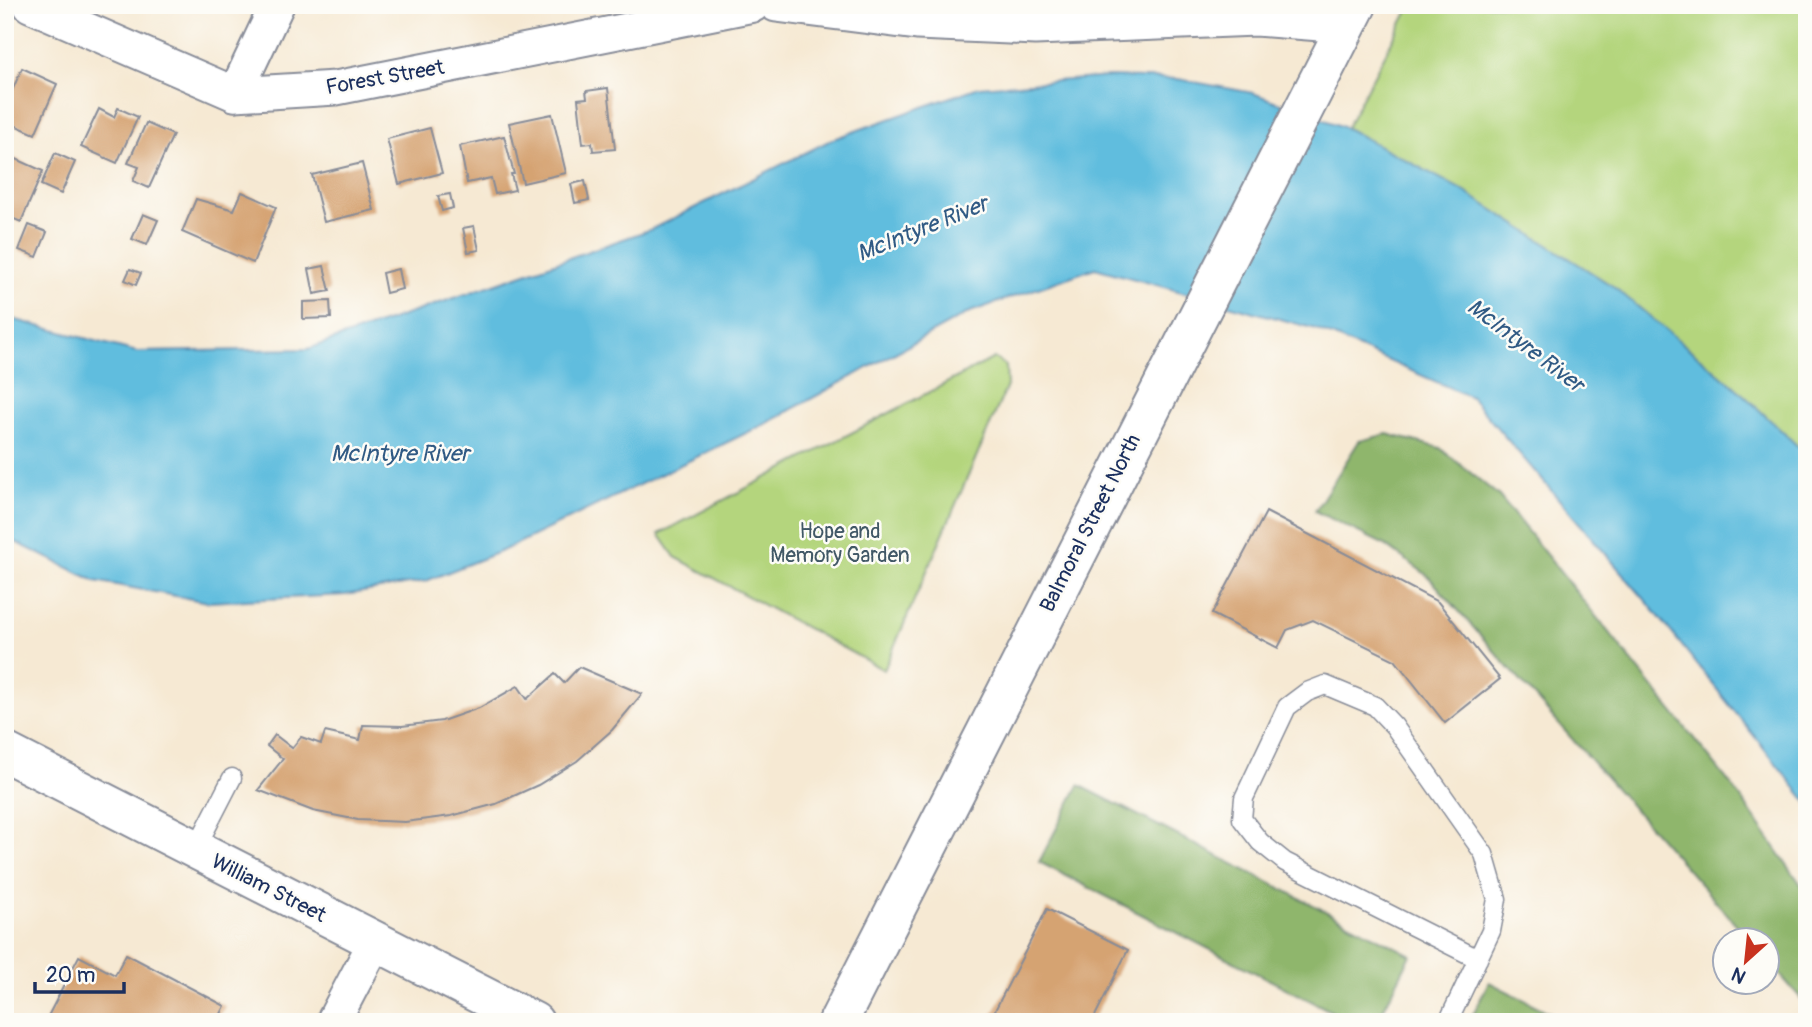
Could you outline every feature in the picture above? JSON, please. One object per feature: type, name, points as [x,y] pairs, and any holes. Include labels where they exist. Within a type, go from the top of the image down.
[{"type":"main road","name":"Balmoral Street North","points":[[838,1022],[1351,15]]},
{"type":"main road","name":"William Street","points":[[5,752],[534,1022]]},
{"type":"street","name":"Forest Street","points":[[30,5],[235,94],[336,88],[753,5]]},
{"type":"street","points":[[235,94],[277,5]]},
{"type":"street","points":[[776,5],[917,23],[1035,28],[1351,15]]},
{"type":"street","points":[[333,1022],[374,942]]},
{"type":"lane","points":[[1448,1022],[1478,959],[1491,931],[1497,900],[1484,854],[1394,726],[1375,706],[1325,685],[1307,691],[1287,707],[1244,798],[1242,819],[1261,842],[1285,862],[1478,959]]},
{"type":"lane","points":[[195,850],[232,778]]},
{"type":"green space","points":[[1411,5],[1807,5],[1807,455],[1734,386],[1614,287],[1462,190],[1346,128]]},
{"type":"green space","name":"Hope and Memory Garden","points":[[994,358],[1006,366],[1007,386],[884,670],[675,557],[659,534]]},
{"type":"green space","points":[[1387,434],[1440,448],[1499,496],[1733,787],[1807,893],[1807,1005],[1780,975],[1780,926],[1738,926],[1427,575],[1385,545],[1315,511],[1359,441]]},
{"type":"green space","points":[[1079,785],[1411,955],[1377,1022],[1352,1022],[1039,862]]},
{"type":"green space","points":[[1489,982],[1568,1022],[1469,1022]]},
{"type":"water","name":"McIntyre River","points":[[1109,77],[1178,79],[1253,93],[1346,128],[1462,190],[1614,287],[1734,386],[1807,455],[1807,802],[1647,602],[1471,397],[1316,329],[1095,268],[970,312],[765,424],[504,550],[426,581],[345,595],[208,602],[95,581],[5,537],[5,317],[137,352],[308,349],[652,229],[833,139],[979,87]]},
{"type":"building","points":[[22,68],[57,84],[35,134],[5,121],[5,107]]},
{"type":"building","points":[[608,88],[615,149],[593,151],[592,143],[583,144],[578,99],[587,98],[586,91]]},
{"type":"building","points":[[118,108],[138,117],[117,163],[81,147],[99,109],[114,117]]},
{"type":"building","points":[[552,114],[566,173],[523,183],[509,123]]},
{"type":"building","points":[[146,123],[173,135],[149,188],[133,181],[139,167],[128,163]]},
{"type":"building","points":[[430,128],[442,173],[399,184],[387,139]]},
{"type":"building","points":[[504,136],[514,174],[511,174],[515,190],[495,194],[491,178],[467,183],[460,146]]},
{"type":"building","points":[[55,153],[75,162],[61,194],[41,185]]},
{"type":"building","points":[[14,158],[43,171],[21,222],[5,215],[5,177]]},
{"type":"building","points":[[362,163],[374,210],[324,222],[312,175]]},
{"type":"building","points":[[585,181],[589,200],[575,203],[571,184]]},
{"type":"building","points":[[242,192],[276,207],[253,263],[182,232],[196,199],[234,210]]},
{"type":"building","points":[[450,194],[453,208],[442,211],[438,196]]},
{"type":"building","points":[[143,214],[158,220],[147,245],[132,239]]},
{"type":"building","points":[[29,225],[47,232],[37,257],[19,250]]},
{"type":"building","points":[[474,226],[479,250],[468,252],[463,228]]},
{"type":"building","points":[[324,266],[330,291],[314,294],[309,269]]},
{"type":"building","points":[[130,269],[141,273],[136,285],[125,280]]},
{"type":"building","points":[[398,269],[402,289],[386,293],[382,273]]},
{"type":"building","points":[[330,301],[331,318],[303,319],[303,302]]},
{"type":"building","points":[[1266,512],[1438,602],[1500,679],[1445,723],[1395,660],[1313,620],[1287,630],[1278,648],[1212,614]]},
{"type":"building","points":[[579,667],[642,694],[612,730],[577,761],[538,785],[496,804],[451,816],[405,822],[358,820],[313,811],[258,790],[283,759],[267,746],[275,735],[292,748],[301,737],[321,744],[325,732],[360,740],[363,725],[402,726],[442,721],[479,708],[518,686],[527,699],[555,674],[564,683]]},
{"type":"building","points":[[1047,909],[1128,950],[1092,1022],[989,1022]]},
{"type":"building","points":[[126,954],[225,1006],[217,1022],[45,1022],[79,956],[115,975]]}]
